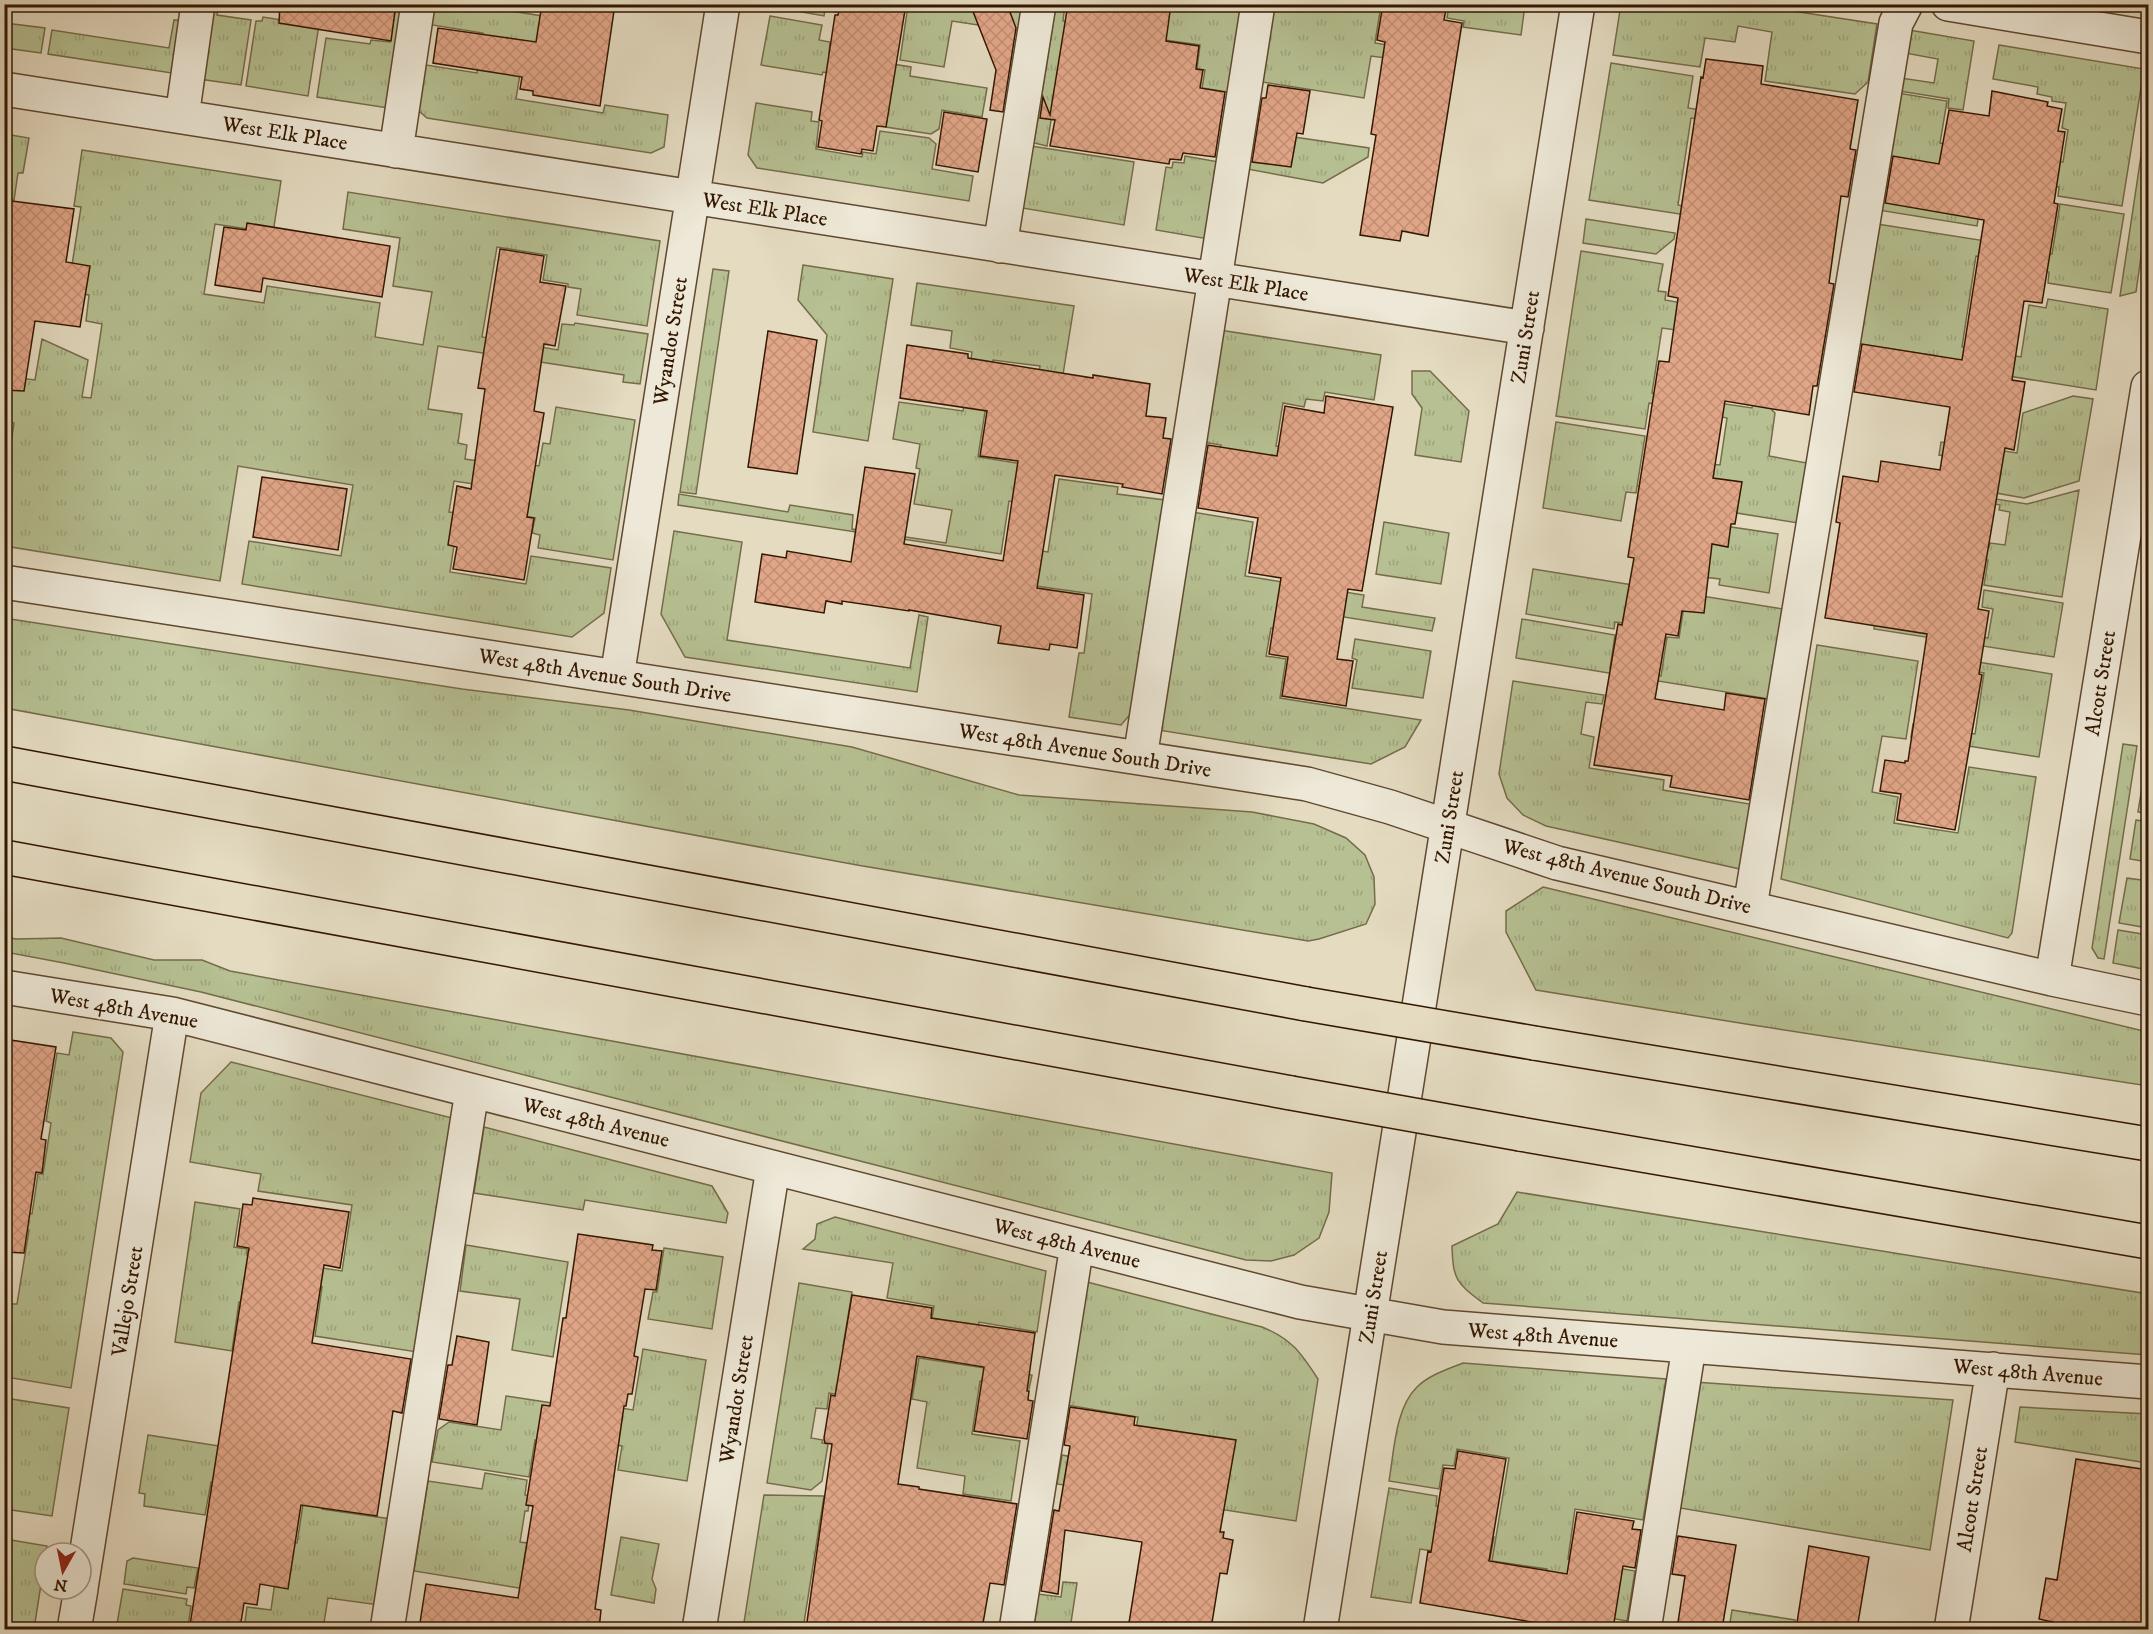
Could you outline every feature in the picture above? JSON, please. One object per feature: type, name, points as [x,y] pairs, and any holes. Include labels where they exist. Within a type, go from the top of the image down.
[{"type":"highway","points":[[4,763],[1306,1004],[2148,1144]]},
{"type":"highway","points":[[4,857],[1291,1093],[2148,1242]]},
{"type":"street","points":[[182,117],[198,4]]},
{"type":"street","points":[[396,151],[418,4]]},
{"type":"street","name":"Wyandot Street","points":[[617,677],[723,4]]},
{"type":"street","points":[[1000,246],[1040,4]]},
{"type":"street","points":[[1140,758],[1258,4]]},
{"type":"street","name":"Zuni Street","points":[[1320,1629],[1578,4]]},
{"type":"street","points":[[1750,907],[1896,23],[1906,4]]},
{"type":"street","points":[[1948,4],[2148,37]]},
{"type":"street","name":"West Elk Place","points":[[4,89],[1527,328]]},
{"type":"street","name":"Alcott Street","points":[[2052,979],[2148,387]]},
{"type":"street","name":"West 48th Avenue South Drive","points":[[4,582],[1306,784],[1448,826],[1557,863],[2052,979],[2148,999]]},
{"type":"street","name":"West 48th Avenue","points":[[4,987],[172,1014],[1300,1302],[1370,1315],[1443,1327],[2148,1382]]},
{"type":"street","name":"Vallejo Street","points":[[89,1541],[172,1014]]},
{"type":"street","points":[[387,1629],[472,1091]]},
{"type":"street","name":"Wyandot Street","points":[[699,1629],[773,1168]]},
{"type":"street","points":[[1016,1629],[1077,1245]]},
{"type":"street","points":[[1644,1629],[1689,1347]]},
{"type":"street","name":"Alcott Street","points":[[1952,1629],[1993,1369]]},
{"type":"street","name":"Vallejo Street","points":[[74,1629],[79,1601]]},
{"type":"green space","points":[[512,4],[511,11],[595,24],[538,45],[525,43],[516,99],[603,113],[605,105],[668,115],[664,147],[651,153],[427,118],[413,106],[420,64],[477,73],[483,33],[426,24],[429,5]]},
{"type":"green space","points":[[769,4],[837,5],[836,12],[825,10],[824,16],[769,6]]},
{"type":"green space","points":[[1119,4],[1247,5],[1234,93],[1202,88],[1205,70],[1197,69],[1200,45],[1143,37]]},
{"type":"green space","points":[[1324,4],[1334,6],[1334,4],[1381,5],[1375,43],[1405,48],[1402,60],[1371,56],[1364,98],[1262,82],[1274,5]]},
{"type":"green space","points":[[1621,4],[1753,5],[1877,24],[1868,82],[1855,94],[1765,81],[1772,32],[1738,26],[1735,42],[1705,38],[1700,67],[1613,55]]},
{"type":"green space","points":[[211,5],[218,5],[217,15],[251,20],[241,85],[199,79]]},
{"type":"green space","points":[[322,5],[308,96],[246,86],[256,21],[262,21],[263,17],[288,21]]},
{"type":"green space","points":[[396,5],[404,5],[388,108],[317,97],[326,38],[370,44],[371,40],[390,42]]},
{"type":"green space","points":[[908,5],[1028,5],[1024,32],[952,21],[944,67],[900,60]]},
{"type":"green space","points":[[1056,5],[1065,5],[1063,21],[1112,29],[1059,69],[1047,146],[1034,143]]},
{"type":"green space","points":[[1449,5],[1525,5],[1521,35],[1463,27],[1464,21],[1447,18]]},
{"type":"green space","points":[[770,16],[822,25],[819,40],[830,42],[829,54],[911,67],[910,76],[987,88],[982,117],[942,110],[939,129],[931,134],[886,127],[892,83],[761,65]]},
{"type":"green space","points":[[174,20],[186,21],[178,74],[48,54],[52,30],[169,48]]},
{"type":"green space","points":[[5,23],[45,28],[41,53],[5,48]]},
{"type":"green space","points":[[1909,30],[1974,41],[1963,110],[1948,108],[1949,99],[1899,91],[1901,78],[1934,83],[1938,59],[1905,53]]},
{"type":"green space","points":[[1999,45],[2144,69],[2122,206],[2058,196],[2059,187],[1985,179],[1977,226],[1878,210],[1898,93],[1947,101],[1940,143],[2063,162],[2068,130],[2062,128],[2066,103],[2052,101],[2052,97],[2037,94],[2038,87],[1993,79]]},
{"type":"green space","points":[[1611,63],[1693,76],[1688,108],[1756,119],[1755,128],[1691,118],[1678,205],[1700,209],[1699,217],[1589,200]]},
{"type":"green space","points":[[756,103],[812,112],[811,121],[819,122],[816,149],[862,157],[863,152],[876,154],[880,131],[929,138],[936,144],[932,169],[973,176],[969,201],[757,168],[748,155]]},
{"type":"green space","points":[[2148,109],[2148,207],[2136,292],[2120,296]]},
{"type":"green space","points":[[1252,131],[1369,148],[1368,157],[1323,183],[1247,169]]},
{"type":"green space","points":[[5,134],[29,138],[23,173],[18,173],[14,200],[5,199]]},
{"type":"green space","points":[[1031,146],[1134,162],[1124,225],[1022,208]]},
{"type":"green space","points":[[82,150],[281,181],[273,233],[215,224],[204,294],[264,303],[267,286],[380,303],[375,337],[423,345],[432,292],[393,286],[400,238],[343,229],[348,192],[660,241],[647,326],[577,315],[581,289],[568,287],[568,284],[543,280],[547,255],[497,247],[482,337],[558,350],[562,324],[574,325],[575,323],[648,334],[640,384],[623,382],[624,375],[438,346],[428,409],[462,414],[458,443],[467,445],[465,459],[492,463],[493,459],[539,466],[543,443],[550,444],[556,407],[635,420],[613,560],[538,548],[540,535],[532,533],[535,518],[524,516],[495,487],[454,481],[449,512],[459,513],[450,572],[526,584],[531,556],[611,568],[604,613],[572,637],[242,584],[249,541],[341,556],[353,485],[238,466],[220,581],[5,546],[5,484],[14,423],[5,421],[5,376],[35,380],[42,339],[88,360],[82,397],[91,398],[102,324],[86,321],[89,295],[5,282],[4,264],[37,268],[72,265],[81,207],[74,206]]},
{"type":"green space","points":[[1185,156],[1219,162],[1208,239],[1156,230],[1166,167],[1172,168],[1173,162],[1184,163]]},
{"type":"green space","points":[[2060,204],[2124,214],[2111,293],[2048,283],[2049,272],[2023,267],[2052,254]]},
{"type":"green space","points":[[1586,219],[1675,233],[1674,239],[1656,254],[1583,243]]},
{"type":"green space","points":[[1877,224],[1986,241],[1983,257],[1976,256],[1962,347],[2021,357],[2029,305],[2046,308],[2048,299],[2108,309],[2096,390],[1958,368],[1937,356],[1858,344]]},
{"type":"green space","points":[[1581,251],[1663,264],[1658,291],[1666,292],[1665,300],[1710,308],[1706,334],[1662,328],[1652,393],[1714,402],[1713,413],[1649,403],[1645,429],[1556,416]]},
{"type":"green space","points":[[803,265],[893,279],[868,441],[813,432],[827,335],[798,300]]},
{"type":"green space","points":[[713,269],[729,271],[696,494],[680,492]]},
{"type":"green space","points":[[917,283],[1074,306],[1061,387],[1037,383],[1040,366],[993,360],[978,457],[1054,469],[1048,507],[1009,501],[1001,554],[678,505],[679,494],[788,512],[790,505],[853,515],[852,529],[946,543],[952,510],[914,504],[920,469],[916,468],[920,444],[893,439],[899,402],[963,411],[972,352],[950,348],[952,331],[911,325]]},
{"type":"green space","points":[[1213,329],[1381,355],[1374,400],[1325,392],[1323,401],[1306,399],[1304,407],[1283,403],[1276,446],[1299,449],[1298,458],[1218,465],[1221,445],[1203,442]]},
{"type":"green space","points":[[1412,371],[1430,371],[1469,411],[1461,462],[1415,455],[1422,408],[1412,394]]},
{"type":"green space","points":[[1757,378],[1776,381],[1772,410],[1775,413],[1769,456],[1807,463],[1798,523],[1737,513],[1737,508],[1639,486],[1702,463],[1720,465],[1727,418],[1717,416],[1719,403],[1752,408]]},
{"type":"green space","points":[[2073,396],[2093,399],[2079,481],[2024,498],[1996,493],[1994,463],[1939,455],[1941,442],[2017,453],[2023,413]]},
{"type":"green space","points":[[1556,422],[1645,436],[1636,493],[1626,492],[1621,521],[1543,508]]},
{"type":"green space","points":[[1059,479],[1118,487],[1117,494],[1165,500],[1134,710],[1121,725],[1069,717],[1079,653],[1084,653],[1092,594],[1014,583],[1007,546],[1048,552]]},
{"type":"green space","points":[[2079,490],[2062,597],[1984,585],[1988,560],[1979,558],[1981,545],[1989,547],[1990,543],[2005,545],[2010,512],[1999,510],[2000,505],[1995,504],[1996,499],[2027,504]]},
{"type":"green space","points":[[1192,512],[1253,522],[1245,576],[1364,595],[1362,607],[1435,618],[1432,631],[1300,610],[1285,630],[1271,628],[1266,656],[1286,659],[1280,698],[1421,720],[1405,747],[1371,764],[1158,730]]},
{"type":"green space","points":[[1384,522],[1449,533],[1441,584],[1376,574]]},
{"type":"green space","points":[[1711,524],[1778,534],[1769,593],[1719,585],[1720,579],[1703,577]]},
{"type":"green space","points":[[674,531],[742,542],[727,640],[910,668],[919,615],[928,617],[917,692],[685,657],[661,614]]},
{"type":"green space","points":[[1533,569],[1783,609],[1769,699],[1516,658],[1522,619],[1615,635],[1610,668],[1661,676],[1667,637],[1679,638],[1683,612],[1627,603],[1624,623],[1615,622],[1614,629],[1526,614]]},
{"type":"green space","points":[[1984,590],[2063,603],[2054,657],[1874,629],[1878,607],[1913,626],[1988,638],[1993,609],[1982,607]]},
{"type":"green space","points":[[4,618],[462,689],[629,710],[852,747],[1019,795],[1252,812],[1314,824],[1346,838],[1365,855],[1374,877],[1375,904],[1366,924],[1308,941],[857,865],[5,708]]},
{"type":"green space","points":[[1355,639],[1431,651],[1423,698],[1352,688],[1357,660],[1352,658]]},
{"type":"green space","points":[[1817,645],[1918,661],[1906,739],[1882,736],[1872,792],[1898,797],[1894,823],[1958,833],[1969,767],[2036,777],[2012,933],[2008,938],[1781,879]]},
{"type":"green space","points":[[1953,658],[2052,674],[2039,757],[1911,737],[1913,724],[1975,734],[1984,673],[1952,668]]},
{"type":"green space","points":[[1513,681],[1604,695],[1602,704],[1586,702],[1581,734],[1594,737],[1589,768],[1664,780],[1663,790],[1750,804],[1740,869],[1546,826],[1523,815],[1507,798],[1499,774]]},
{"type":"green space","points":[[2123,744],[2137,746],[2104,959],[2098,958],[2092,948]]},
{"type":"green space","points":[[2148,749],[2148,814],[2138,812]]},
{"type":"green space","points":[[2136,820],[2148,822],[2148,862],[2130,859]]},
{"type":"green space","points":[[2127,878],[2148,881],[2148,928],[2119,923]]},
{"type":"green space","points":[[1543,887],[2148,1032],[2148,1086],[1536,990],[1506,932],[1506,911]]},
{"type":"green space","points":[[2118,930],[2148,935],[2148,970],[2113,963]]},
{"type":"green space","points":[[5,937],[16,939],[61,938],[154,960],[202,960],[230,971],[1332,1173],[1329,1212],[1319,1238],[1294,1255],[1271,1261],[1246,1260],[201,992],[5,952]]},
{"type":"green space","points":[[73,1032],[111,1038],[123,1052],[71,1388],[6,1377],[10,1351],[5,1350],[5,1308],[11,1309],[12,1304],[17,1304],[29,1230],[5,1226],[4,1210],[32,1214],[38,1174],[43,1174],[51,1123],[46,1121],[57,1053],[69,1055]]},
{"type":"green space","points":[[231,1062],[452,1118],[417,1352],[315,1336],[322,1287],[247,1276],[250,1257],[342,1271],[352,1205],[258,1191],[261,1174],[190,1162],[201,1093]]},
{"type":"green space","points":[[484,1127],[712,1186],[728,1213],[726,1223],[585,1200],[583,1210],[474,1193]]},
{"type":"green space","points":[[1517,1192],[2148,1294],[2148,1355],[1483,1303],[1458,1279],[1453,1266],[1452,1246],[1498,1224]]},
{"type":"green space","points":[[195,1202],[240,1209],[234,1247],[247,1249],[247,1255],[249,1255],[246,1302],[239,1302],[232,1351],[175,1342]]},
{"type":"green space","points":[[835,1217],[1046,1271],[1037,1332],[979,1322],[978,1327],[926,1356],[934,1306],[887,1298],[893,1263],[803,1249],[815,1239],[817,1224]]},
{"type":"green space","points":[[466,1245],[568,1262],[553,1357],[512,1350],[520,1299],[460,1291]]},
{"type":"green space","points":[[664,1248],[723,1257],[712,1329],[648,1319],[653,1292],[657,1292]]},
{"type":"green space","points":[[1087,1282],[1262,1327],[1281,1337],[1301,1354],[1318,1379],[1296,1521],[1057,1484],[1062,1455],[1130,1469],[1138,1417],[1067,1405]]},
{"type":"green space","points":[[799,1283],[852,1292],[843,1346],[917,1357],[910,1405],[829,1393],[827,1409],[816,1408],[811,1438],[823,1440],[822,1443],[828,1444],[822,1481],[811,1490],[767,1483]]},
{"type":"green space","points":[[643,1349],[706,1360],[687,1481],[618,1470],[622,1446],[613,1445],[577,1401],[633,1410]]},
{"type":"green space","points":[[919,1358],[1032,1375],[1029,1389],[980,1381],[972,1434],[1020,1441],[1011,1501],[963,1494],[965,1476],[917,1468],[927,1402],[912,1399]]},
{"type":"green space","points":[[1463,1363],[1666,1379],[1643,1520],[1575,1509],[1568,1559],[1635,1571],[1627,1621],[1540,1606],[1547,1569],[1492,1561],[1509,1458],[1457,1449],[1454,1466],[1443,1465],[1439,1489],[1389,1481],[1397,1431],[1410,1396],[1427,1379]]},
{"type":"green space","points":[[1694,1382],[1953,1400],[1930,1550],[1674,1507]]},
{"type":"green space","points":[[506,1396],[565,1405],[559,1444],[535,1440],[529,1477],[432,1462],[438,1430],[449,1422],[501,1430]]},
{"type":"green space","points":[[5,1398],[69,1408],[52,1516],[5,1509]]},
{"type":"green space","points":[[2020,1407],[2148,1414],[2148,1463],[2015,1442]]},
{"type":"green space","points":[[148,1435],[328,1463],[218,1483],[211,1482],[205,1515],[144,1506],[145,1494],[139,1493]]},
{"type":"green space","points":[[485,1473],[527,1480],[525,1495],[530,1496],[520,1542],[527,1543],[524,1561],[544,1592],[414,1571],[428,1481],[482,1489]]},
{"type":"green space","points":[[307,1479],[325,1481],[322,1509],[391,1519],[379,1605],[328,1598],[323,1629],[244,1629],[247,1607],[271,1610],[278,1560],[264,1538],[297,1543]]},
{"type":"green space","points":[[1389,1488],[1437,1496],[1436,1506],[1443,1507],[1440,1529],[1494,1537],[1490,1560],[1420,1549],[1411,1603],[1371,1597]]},
{"type":"green space","points":[[764,1495],[824,1496],[803,1629],[743,1629]]},
{"type":"green space","points":[[621,1537],[659,1544],[652,1579],[656,1589],[654,1603],[611,1595]]},
{"type":"green space","points":[[5,1539],[33,1544],[33,1601],[38,1601],[34,1629],[5,1629]]},
{"type":"green space","points":[[133,1558],[198,1568],[194,1588],[187,1587],[186,1594],[124,1584],[127,1561]]},
{"type":"green space","points":[[1063,1582],[1077,1583],[1070,1629],[1033,1630],[1038,1594],[1061,1597]]},
{"type":"green space","points":[[123,1589],[187,1599],[186,1605],[191,1606],[188,1627],[194,1629],[139,1629],[140,1627],[117,1624]]},
{"type":"green space","points":[[1732,1610],[1795,1620],[1794,1629],[1729,1629]]},
{"type":"building","points":[[280,4],[396,4],[391,41],[279,23]]},
{"type":"building","points":[[542,4],[615,4],[600,106],[533,95],[533,91],[520,89],[522,77],[433,63],[438,28],[536,42]]},
{"type":"building","points":[[840,4],[906,4],[886,127],[877,126],[873,151],[862,149],[861,154],[818,147],[822,121],[819,120],[835,15],[838,15]]},
{"type":"building","points":[[970,4],[1007,4],[1016,28],[1003,112],[990,110],[996,70]]},
{"type":"building","points":[[1068,4],[1171,4],[1166,41],[1199,46],[1196,69],[1203,70],[1200,88],[1225,92],[1215,157],[1183,153],[1181,160],[1170,159],[1169,164],[1050,146],[1055,120],[1040,118],[1043,97],[1050,115]]},
{"type":"building","points":[[1383,4],[1447,4],[1444,20],[1462,23],[1428,236],[1402,231],[1400,241],[1360,235],[1376,135],[1371,134],[1385,42],[1377,40]]},
{"type":"building","points":[[1706,59],[1763,66],[1761,84],[1858,100],[1850,149],[1856,150],[1848,197],[1841,196],[1829,283],[1834,284],[1817,386],[1813,386],[1809,415],[1725,401],[1713,478],[1742,482],[1735,524],[1731,524],[1728,547],[1712,544],[1704,613],[1682,611],[1678,636],[1666,634],[1655,699],[1724,710],[1726,693],[1765,699],[1749,800],[1670,787],[1672,776],[1594,765],[1618,624],[1622,625],[1634,558],[1628,557],[1659,361],[1669,362],[1678,298],[1668,296],[1701,77],[1703,78]]},
{"type":"building","points":[[1268,85],[1310,91],[1303,134],[1297,133],[1291,167],[1252,162],[1262,98],[1266,98]]},
{"type":"building","points":[[1992,91],[2048,102],[2047,106],[2062,109],[2058,131],[2065,132],[2054,203],[2058,204],[2042,303],[2024,301],[2012,380],[2025,382],[2014,450],[2005,448],[1978,609],[1989,611],[1979,674],[1982,675],[1955,830],[1897,820],[1901,794],[1880,791],[1885,760],[1905,763],[1908,761],[1927,634],[1825,618],[1840,523],[1836,522],[1843,476],[1878,482],[1881,461],[1940,470],[1950,407],[1854,392],[1862,344],[1962,360],[1984,220],[1885,203],[1893,156],[1939,164],[1949,110],[1989,116]]},
{"type":"building","points":[[944,112],[987,119],[978,172],[936,165]]},
{"type":"building","points":[[4,200],[74,209],[66,262],[90,266],[80,327],[35,321],[24,391],[4,390],[4,303],[12,257],[4,256]]},
{"type":"building","points":[[247,223],[390,246],[382,297],[263,278],[261,292],[215,285],[224,227],[246,230]]},
{"type":"building","points":[[500,249],[544,256],[540,282],[566,286],[555,346],[544,344],[534,411],[544,413],[527,517],[534,518],[524,580],[453,569],[457,547],[448,545],[457,486],[471,489],[485,389],[478,388]]},
{"type":"building","points":[[768,331],[817,340],[797,474],[748,467]]},
{"type":"building","points":[[907,345],[968,354],[968,358],[1093,378],[1093,375],[1150,384],[1146,416],[1166,418],[1163,438],[1171,439],[1162,494],[1122,487],[1123,484],[1055,475],[1037,588],[1084,595],[1077,648],[1050,644],[1049,650],[998,643],[1001,626],[909,610],[826,601],[824,613],[755,602],[762,554],[786,558],[787,551],[851,562],[865,467],[915,474],[904,544],[1003,561],[1018,461],[980,456],[987,411],[900,398]]},
{"type":"building","points":[[1326,396],[1393,407],[1362,591],[1348,589],[1337,659],[1353,661],[1346,706],[1282,696],[1288,657],[1269,654],[1281,578],[1249,573],[1258,518],[1198,508],[1208,445],[1277,456],[1285,406],[1324,413]]},
{"type":"building","points":[[262,477],[347,489],[338,550],[253,537]]},
{"type":"building","points":[[4,1039],[56,1047],[41,1139],[46,1140],[42,1173],[36,1172],[24,1253],[4,1252]]},
{"type":"building","points":[[253,1198],[349,1212],[340,1268],[324,1265],[312,1343],[411,1359],[402,1413],[393,1411],[377,1516],[301,1505],[288,1589],[260,1584],[257,1605],[244,1603],[240,1629],[219,1629],[190,1625],[249,1248],[237,1246],[243,1204],[252,1205]]},
{"type":"building","points":[[578,1234],[653,1245],[652,1250],[662,1251],[656,1290],[645,1289],[634,1356],[638,1357],[632,1394],[628,1394],[626,1406],[624,1406],[595,1609],[601,1610],[599,1629],[419,1629],[426,1584],[518,1598],[533,1506],[526,1505],[542,1405],[550,1406]]},
{"type":"building","points":[[852,1295],[932,1308],[931,1318],[1035,1333],[1027,1391],[1029,1391],[1028,1400],[1033,1401],[1027,1439],[974,1431],[984,1367],[917,1356],[898,1484],[1017,1504],[1004,1585],[990,1583],[982,1629],[806,1629],[832,1444],[825,1443],[824,1438],[831,1395],[835,1396]]},
{"type":"building","points":[[457,1336],[489,1342],[477,1425],[439,1419],[448,1365],[452,1365]]},
{"type":"building","points":[[1070,1407],[1135,1417],[1134,1425],[1236,1440],[1220,1532],[1224,1532],[1223,1538],[1233,1540],[1227,1574],[1220,1573],[1211,1629],[1128,1629],[1142,1542],[1065,1530],[1058,1594],[1041,1591],[1054,1510],[1059,1511],[1070,1446],[1064,1445]]},
{"type":"building","points":[[1458,1451],[1506,1459],[1489,1561],[1567,1574],[1577,1512],[1634,1521],[1632,1529],[1641,1530],[1635,1568],[1623,1566],[1613,1629],[1542,1629],[1543,1624],[1420,1603],[1428,1551],[1431,1552],[1444,1468],[1455,1469]]},
{"type":"building","points":[[2076,1459],[2148,1470],[2148,1492],[2142,1536],[2148,1537],[2148,1629],[2052,1629],[2053,1622],[2039,1619],[2046,1578],[2057,1580]]},
{"type":"building","points":[[1678,1536],[1736,1545],[1722,1629],[1677,1629],[1685,1576],[1672,1574]]},
{"type":"building","points":[[1809,1546],[1869,1557],[1857,1629],[1796,1629]]}]
